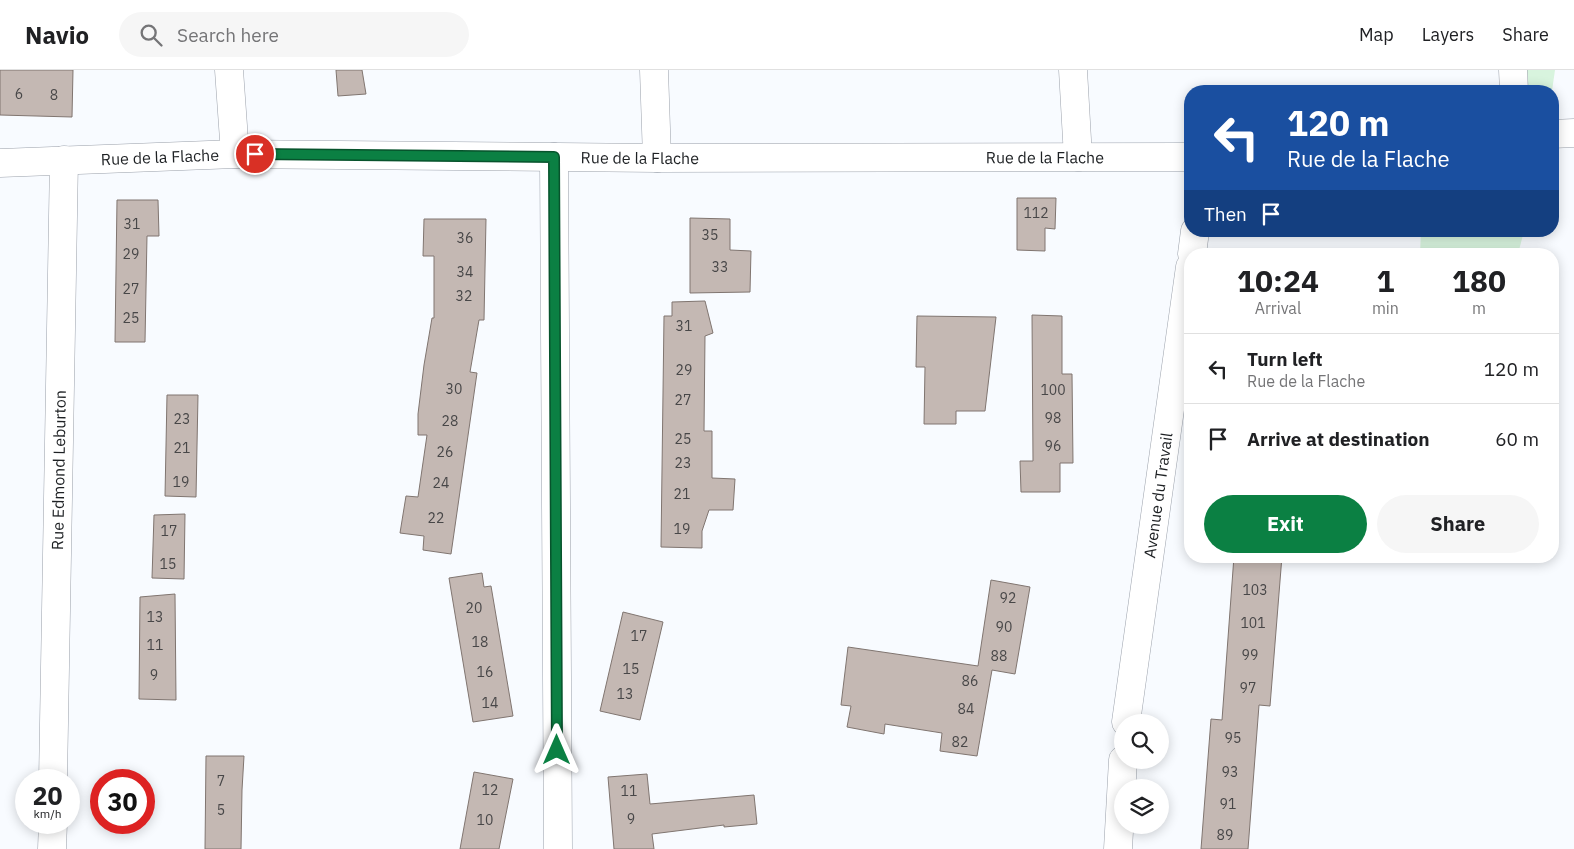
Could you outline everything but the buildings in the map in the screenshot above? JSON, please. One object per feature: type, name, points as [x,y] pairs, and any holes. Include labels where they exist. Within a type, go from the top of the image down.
[{"type":"street","points":[[229,70],[235,154]]},
{"type":"street","points":[[654,70],[658,158]]},
{"type":"street","points":[[1073,70],[1078,157]]},
{"type":"street","points":[[1514,70],[1514,85]]},
{"type":"street","points":[[1559,134],[1574,133]]},
{"type":"street","name":"Rue de la Flache","points":[[0,163],[235,154],[658,158],[1184,157]]},
{"type":"street","points":[[554,157],[558,849]]},
{"type":"street","name":"Rue Edmond Leburton","points":[[53,769],[64,160]]},
{"type":"street","name":"Avenue du Travail","points":[[1127,714],[1184,310]]},
{"type":"street","points":[[1118,849],[1122,769]]},
{"type":"street","points":[[52,834],[52,849]]},
{"type":"green space","points":[[1524,70],[1555,70],[1553,85],[1525,85]]},
{"type":"green space","points":[[1421,237],[1522,237],[1520,248],[1420,248]]},
{"type":"route","points":[[255,154],[554,157],[557,750]]}]
